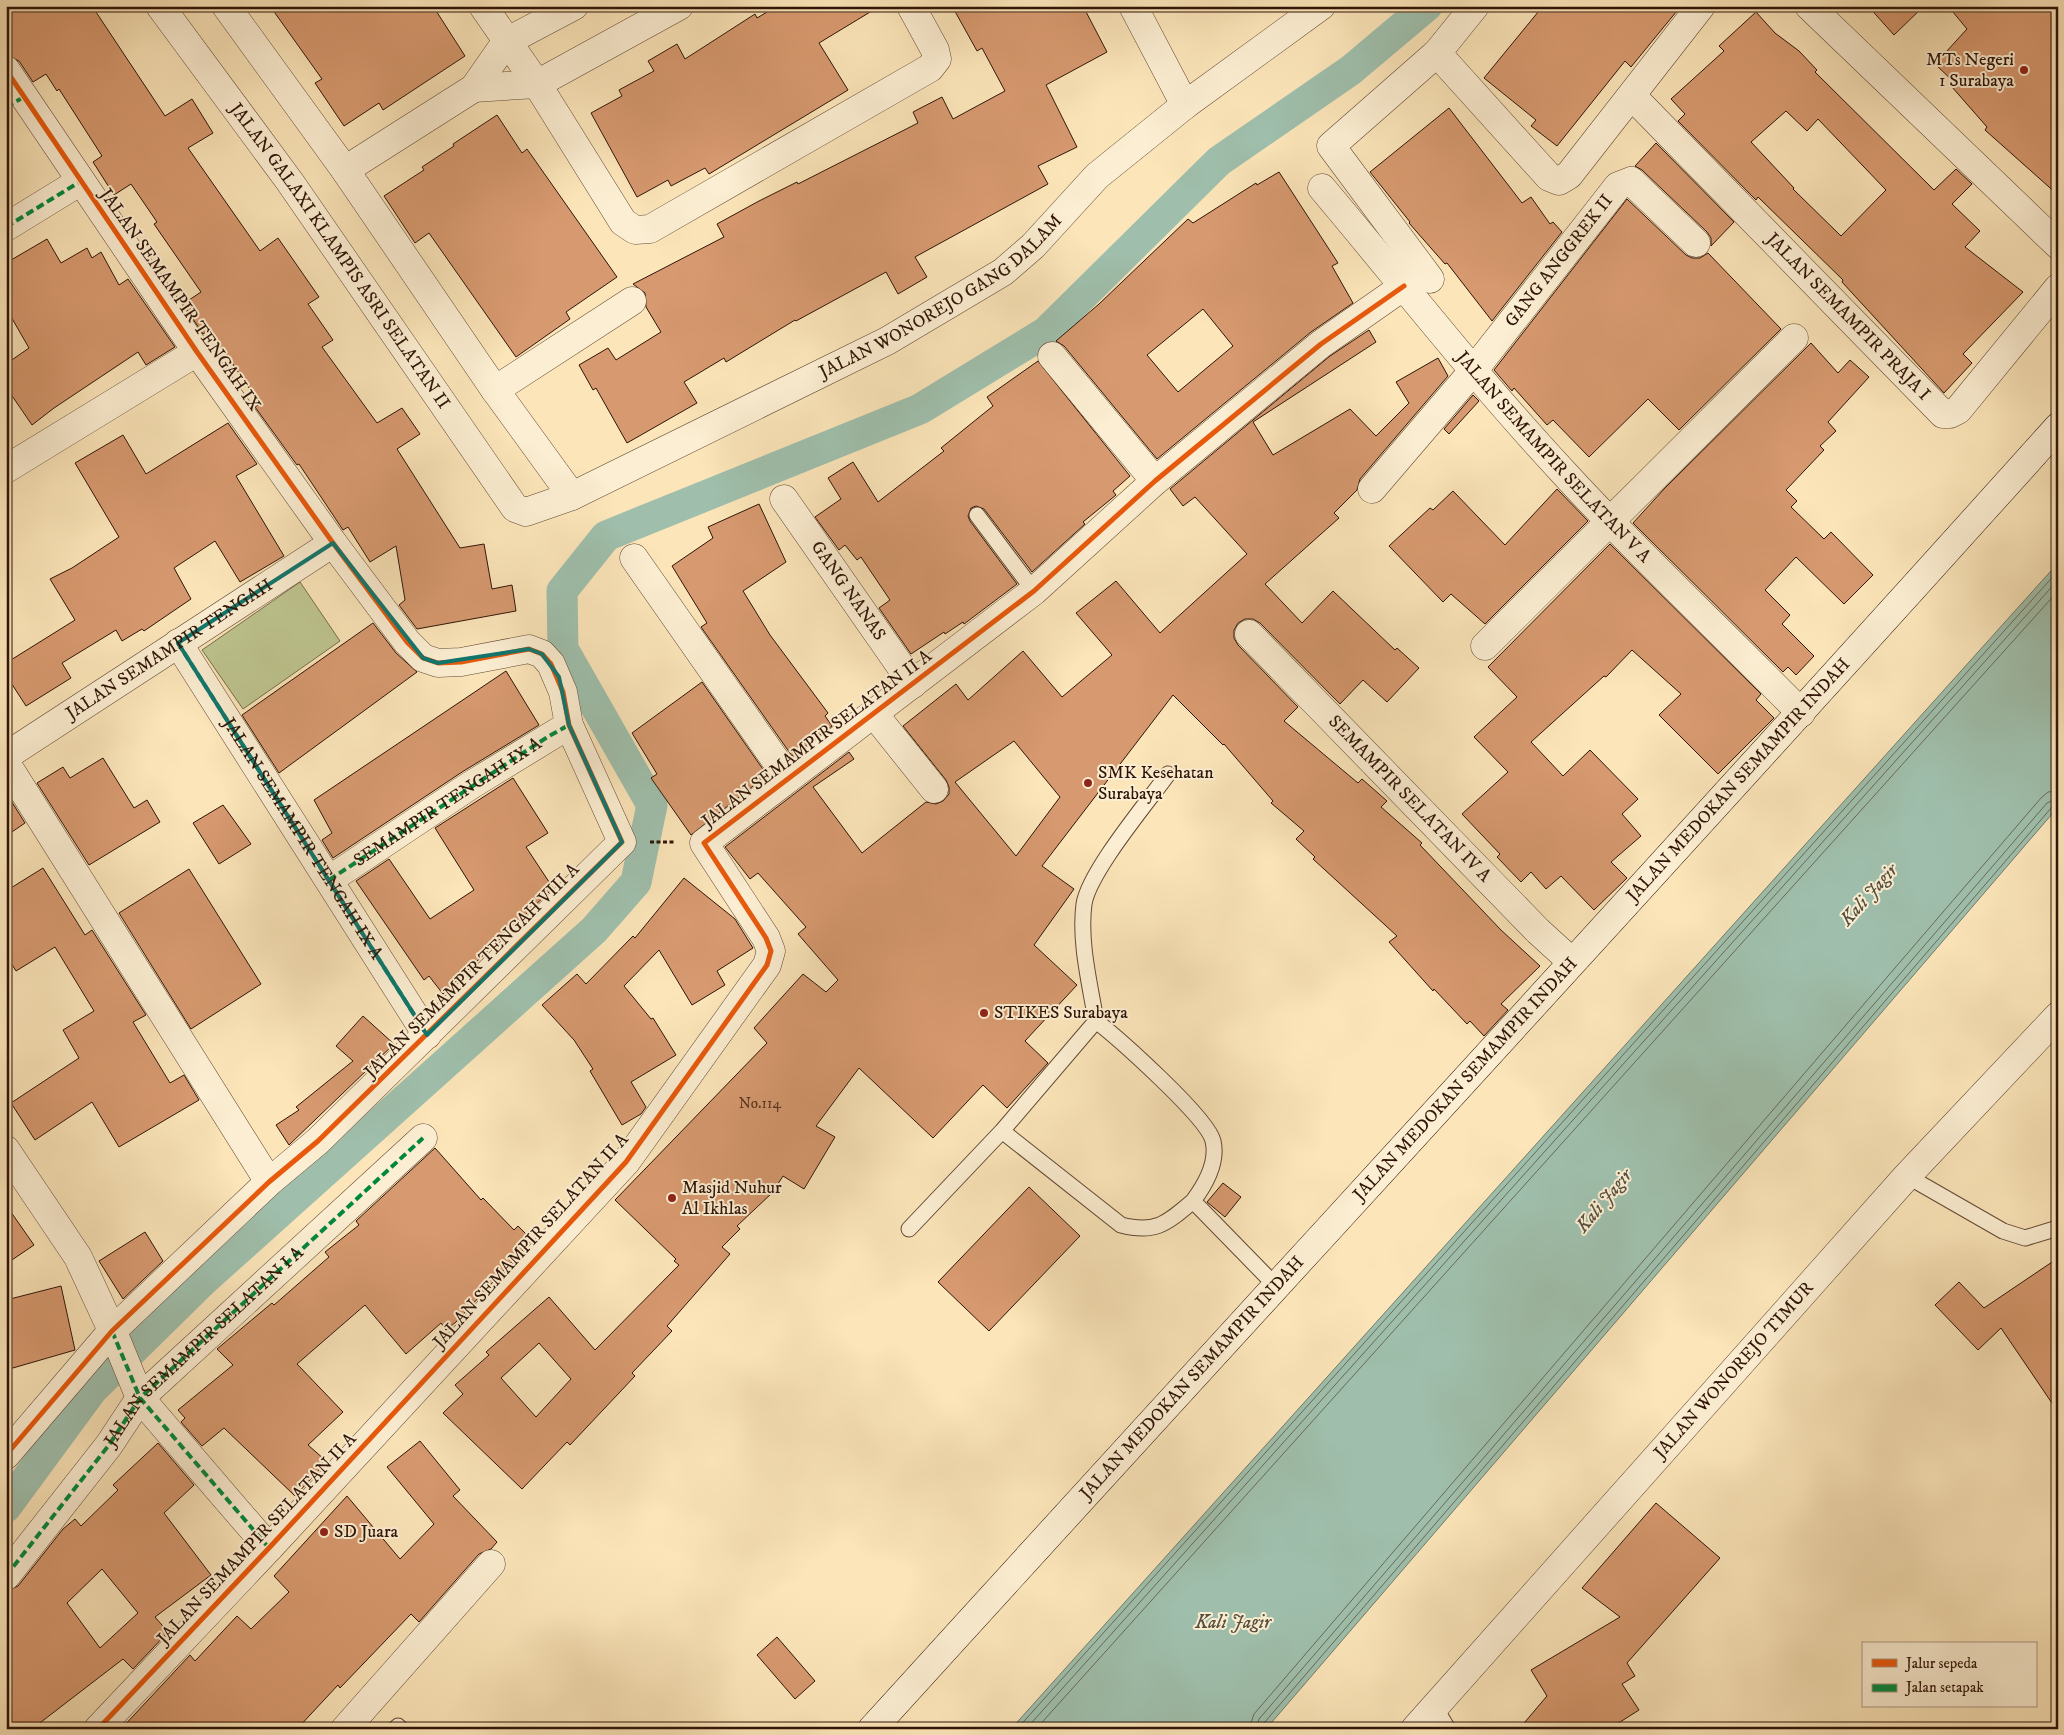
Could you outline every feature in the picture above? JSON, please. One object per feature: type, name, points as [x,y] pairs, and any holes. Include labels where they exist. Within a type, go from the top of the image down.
[{"type":"street","name":"JALAN GALAXI KLAMPIS ASRI SELATAN II","points":[[160,6],[290,182],[515,508]]},
{"type":"street","points":[[226,6],[345,170],[495,390],[572,496]]},
{"type":"street","points":[[483,6],[506,42],[537,84],[623,222],[635,230],[650,228],[930,68],[936,59],[935,50],[911,6]]},
{"type":"street","points":[[345,170],[474,88],[506,42],[574,6]]},
{"type":"street","points":[[474,88],[537,84],[678,6]]},
{"type":"street","points":[[1132,6],[1185,105]]},
{"type":"street","name":"JALAN WONOREJO GANG DALAM","points":[[515,508],[526,512],[572,496],[887,341],[1003,272],[1033,246],[1097,176],[1185,105],[1321,6]]},
{"type":"street","points":[[1430,279],[1331,146],[1437,54],[1475,6]]},
{"type":"street","points":[[1437,54],[1549,177],[1559,181],[1569,175],[1701,6]]},
{"type":"street","points":[[1809,6],[2058,245]]},
{"type":"street","name":"JALAN SEMAMPIR TENGAH IX","points":[[6,70],[15,102],[81,180],[197,352],[333,543]]},
{"type":"street","name":"JALAN SEMAMPIR PRAJA I","points":[[1632,96],[1943,414],[1950,414],[1958,410],[2058,288]]},
{"type":"street","points":[[6,227],[81,180]]},
{"type":"street","name":"GANG ANGGREK II","points":[[1473,371],[1601,206],[1624,183],[1631,181],[1696,243]]},
{"type":"street","name":"JALAN SEMAMPIR SELATAN V A","points":[[1322,188],[1473,371],[1610,522],[1801,714]]},
{"type":"street","name":"JALAN SEMAMPIR SELATAN II A","points":[[98,1729],[269,1548],[626,1162],[767,965],[772,951],[766,938],[704,842],[1034,591],[1155,482],[1321,344],[1404,286]]},
{"type":"street","points":[[495,390],[632,301]]},
{"type":"street","points":[[1485,646],[1794,338]]},
{"type":"street","points":[[6,470],[197,352]]},
{"type":"street","points":[[1052,356],[1155,482]]},
{"type":"street","points":[[1372,489],[1473,371]]},
{"type":"street","name":"JALAN MEDOKAN SEMAMPIR INDAH","points":[[872,1729],[1275,1285],[1801,714],[2058,427]]},
{"type":"street","name":"GANG NANAS","points":[[784,499],[913,684]]},
{"type":"street","name":"JALAN SEMAMPIR TENGAH","points":[[6,756],[333,543]]},
{"type":"street","name":"JALAN SEMAMPIR TENGAH VIII A","points":[[6,1455],[114,1335],[269,1182],[318,1141],[622,842],[569,725],[559,677],[542,654],[529,649],[461,662],[438,663],[423,658],[407,642],[333,543]]},
{"type":"street","points":[[634,558],[788,778]]},
{"type":"street","name":"SEMAMPIR SELATAN IV A","points":[[1249,634],[1538,931],[1571,962]]},
{"type":"street","name":"JALAN SEMAMPIR TENGAH IX A","points":[[178,643],[427,1035]]},
{"type":"street","points":[[874,714],[934,789]]},
{"type":"street","name":"SEMAMPIR TENGAH IX A","points":[[329,880],[471,785],[569,725]]},
{"type":"street","points":[[6,763],[269,1182]]},
{"type":"street","name":"JALAN WONOREJO TIMUR","points":[[1415,1729],[1442,1718],[1907,1176],[2053,1031]]},
{"type":"street","name":"JALAN SEMAMPIR SELATAN I A","points":[[6,1576],[109,1446],[136,1391],[423,1138]]},
{"type":"street","points":[[6,1150],[78,1257],[114,1335],[136,1391],[269,1548]]},
{"type":"street","points":[[345,1729],[491,1564]]},
{"type":"lane","points":[[977,516],[1034,591]]},
{"type":"lane","points":[[1002,1131],[1121,1225],[1136,1229],[1156,1228],[1192,1201],[1204,1186],[1212,1157],[1213,1141],[1203,1124],[1121,1040],[1096,1022],[1083,926],[1084,903],[1091,881],[1168,774]]},
{"type":"lane","points":[[909,1229],[1002,1131],[1096,1022]]},
{"type":"lane","points":[[1907,1176],[2003,1231],[2025,1238],[2058,1228]]},
{"type":"lane","points":[[1192,1201],[1275,1285]]},
{"type":"lane","points":[[396,1729],[398,1726],[401,1729]]},
{"type":"path","points":[[649,842],[678,842]]},
{"type":"highlighted area","points":[[333,543],[423,658],[438,663],[529,649],[542,654],[559,677],[569,725],[622,842],[427,1035],[178,643]]},
{"type":"green space","points":[[300,582],[340,641],[243,709],[202,650]]},
{"type":"water","name":"Kali Jagir","points":[[2058,563],[2058,807],[1266,1729],[1011,1729]]},
{"type":"building","points":[[6,6],[92,6],[165,116],[192,99],[213,133],[188,148],[260,251],[278,238],[319,297],[308,304],[333,340],[322,347],[377,423],[402,408],[420,434],[397,449],[460,548],[484,544],[492,589],[512,585],[516,611],[417,629],[399,605],[405,600],[396,546],[370,562],[348,527],[343,530],[299,464],[297,465],[255,407],[260,404],[209,330],[203,334],[183,304],[201,292],[154,224],[157,222],[131,184],[114,195],[93,162],[102,156],[59,89],[57,91],[46,74],[33,82],[19,61],[6,55]]},
{"type":"building","points":[[270,6],[433,6],[465,56],[383,110],[379,103],[344,126],[315,83],[322,79]]},
{"type":"building","points":[[777,6],[880,6],[819,43],[848,90],[709,174],[705,168],[671,186],[668,180],[637,197],[591,113],[622,96],[619,90],[654,71],[648,61],[677,44],[685,59],[755,14],[757,18]]},
{"type":"building","points":[[952,6],[1083,6],[1107,52],[1046,85],[1077,147],[1038,166],[1048,184],[915,257],[927,277],[898,294],[886,272],[795,320],[726,362],[724,358],[684,382],[697,403],[627,443],[596,388],[593,390],[579,365],[608,348],[616,360],[661,332],[646,307],[645,293],[633,284],[724,237],[717,224],[759,201],[797,182],[798,184],[918,123],[913,112],[942,97],[953,119],[1005,91],[982,48],[977,51]]},
{"type":"building","points":[[1543,6],[1681,6],[1631,67],[1625,61],[1557,146],[1531,126],[1536,120],[1484,78]]},
{"type":"building","points":[[1868,6],[1924,6],[1894,35]]},
{"type":"building","points":[[1948,6],[2058,6],[2058,195],[1985,130],[1987,127],[1952,87],[1956,84],[1935,64],[1967,29]]},
{"type":"building","points":[[1756,12],[1775,33],[1799,51],[1817,70],[1815,72],[1934,190],[1956,169],[1972,184],[1952,204],[1980,231],[1965,247],[2023,292],[1963,354],[1972,363],[1944,393],[1842,282],[1843,280],[1758,197],[1756,200],[1678,121],[1685,114],[1671,99],[1724,51],[1719,46]],"holes":[[[1786,111],[1807,131],[1818,119],[1886,190],[1841,236],[1793,189],[1751,142]]]},
{"type":"building","points":[[1449,108],[1522,203],[1531,197],[1550,224],[1553,222],[1562,232],[1492,321],[1447,263],[1445,264],[1409,223],[1370,172]]},
{"type":"building","points":[[497,115],[522,153],[527,149],[617,277],[566,312],[570,319],[516,357],[429,233],[415,243],[384,196],[424,170],[422,167]]},
{"type":"building","points":[[1656,143],[1734,222],[1711,246],[1711,238],[1707,232],[1642,170],[1635,166]]},
{"type":"building","points":[[1279,172],[1338,263],[1332,266],[1353,303],[1311,332],[1157,459],[1064,346],[1056,341],[1099,304],[1188,219],[1193,223],[1256,183],[1257,185]],"holes":[[[1203,309],[1233,346],[1178,392],[1147,355]]]},
{"type":"building","points":[[1627,199],[1686,255],[1692,258],[1700,258],[1708,253],[1781,329],[1679,430],[1648,399],[1589,457],[1553,420],[1547,425],[1514,388],[1512,391],[1494,370]]},
{"type":"building","points":[[47,239],[61,263],[87,248],[92,258],[101,252],[119,285],[128,279],[175,347],[146,365],[138,352],[54,408],[32,425],[6,387],[6,364],[29,348],[6,308],[6,263]]},
{"type":"building","points":[[1369,330],[1376,342],[1253,422],[1273,455],[1350,409],[1376,436],[1409,403],[1396,382],[1438,358],[1448,376],[1360,479],[1357,490],[1334,513],[1339,518],[1265,584],[1302,623],[1333,591],[1395,650],[1397,648],[1419,668],[1387,702],[1363,680],[1340,704],[1260,623],[1253,619],[1245,619],[1238,623],[1234,630],[1234,638],[1238,645],[1298,707],[1284,721],[1358,783],[1362,779],[1387,801],[1381,807],[1422,843],[1420,845],[1501,930],[1540,966],[1501,1004],[1508,1010],[1484,1036],[1470,1021],[1467,1024],[1434,989],[1433,991],[1389,942],[1397,936],[1313,859],[1315,857],[1296,839],[1304,831],[1271,803],[1273,801],[1224,744],[1173,695],[1042,866],[1074,889],[1034,945],[1077,985],[1025,1041],[1048,1063],[1007,1108],[983,1085],[933,1138],[859,1068],[816,1126],[835,1137],[804,1189],[783,1176],[772,1193],[737,1226],[740,1229],[722,1247],[730,1254],[667,1326],[672,1331],[632,1373],[635,1376],[570,1445],[567,1442],[522,1489],[443,1413],[463,1394],[455,1385],[489,1355],[486,1352],[549,1297],[595,1350],[679,1265],[674,1261],[676,1259],[615,1200],[767,1043],[754,1028],[803,974],[826,992],[838,980],[798,934],[806,927],[758,873],[750,879],[725,847],[849,752],[854,759],[813,787],[862,853],[926,802],[936,804],[943,801],[949,794],[946,780],[903,726],[956,684],[968,700],[1023,651],[1062,697],[1112,655],[1076,613],[1116,581],[1160,633],[1247,554],[1195,497],[1183,506],[1170,489],[1330,356]],"holes":[[[1014,741],[1060,797],[1016,856],[955,782]],[[539,1343],[571,1379],[536,1417],[501,1378]]]},
{"type":"building","points":[[1811,343],[1838,373],[1850,360],[1869,377],[1828,422],[1836,431],[1820,446],[1824,450],[1786,490],[1797,501],[1791,507],[1824,539],[1831,532],[1873,575],[1844,604],[1796,557],[1765,590],[1790,615],[1782,624],[1814,656],[1796,675],[1788,667],[1783,672],[1633,523],[1665,488]]},
{"type":"building","points":[[1038,361],[1130,476],[1113,491],[1116,495],[1083,522],[1085,524],[1032,572],[984,509],[976,506],[971,508],[968,516],[970,521],[1017,584],[964,624],[963,622],[945,634],[944,632],[911,654],[879,608],[890,600],[861,557],[857,560],[845,545],[839,550],[815,517],[841,499],[828,478],[853,462],[878,502],[944,451],[941,448],[993,406],[987,397]]},
{"type":"building","points":[[1473,395],[1479,401],[1449,434],[1444,429]]},
{"type":"building","points":[[228,423],[257,464],[236,476],[284,556],[240,582],[215,541],[174,568],[191,599],[144,631],[142,629],[122,641],[116,630],[62,663],[71,678],[26,706],[6,675],[6,663],[75,620],[50,579],[72,568],[119,537],[75,463],[123,435],[146,474]]},
{"type":"building","points":[[1557,489],[1588,521],[1485,624],[1451,594],[1443,602],[1389,546],[1430,508],[1433,510],[1453,491],[1505,545]]},
{"type":"building","points":[[759,504],[786,562],[743,591],[770,635],[828,713],[825,716],[832,726],[792,756],[701,627],[707,623],[672,566],[713,538],[708,527]]},
{"type":"building","points":[[1610,544],[1761,694],[1756,700],[1774,718],[1718,774],[1659,715],[1681,694],[1632,650],[1606,677],[1604,676],[1531,742],[1563,776],[1590,750],[1638,799],[1622,814],[1641,836],[1611,862],[1627,878],[1594,910],[1561,876],[1546,889],[1531,872],[1521,882],[1497,857],[1500,854],[1462,814],[1508,772],[1474,737],[1517,697],[1488,667]]},
{"type":"building","points":[[373,623],[396,653],[417,672],[279,773],[242,715]]},
{"type":"building","points":[[506,671],[539,725],[462,772],[333,858],[322,840],[332,833],[314,800]]},
{"type":"building","points":[[702,682],[767,775],[691,835],[651,778],[657,774],[632,733]]},
{"type":"building","points":[[103,758],[134,808],[147,800],[160,822],[89,865],[37,783],[63,767],[70,778]]},
{"type":"building","points":[[513,778],[548,833],[526,847],[553,888],[443,994],[429,976],[424,980],[356,881],[389,859],[430,919],[474,890],[435,828]]},
{"type":"building","points":[[10,799],[25,823],[6,836],[6,801]]},
{"type":"building","points":[[223,805],[251,844],[219,864],[193,823]]},
{"type":"building","points":[[43,868],[85,935],[92,930],[146,1015],[133,1022],[170,1083],[184,1075],[199,1100],[119,1147],[92,1102],[35,1140],[11,1103],[79,1058],[63,1030],[94,1011],[55,947],[16,971],[6,955],[6,891]]},
{"type":"building","points":[[189,869],[261,984],[191,1029],[119,913]]},
{"type":"building","points":[[684,878],[735,919],[753,948],[717,971],[725,985],[692,1005],[659,950],[624,986],[651,1019],[653,1018],[676,1055],[631,1082],[646,1107],[641,1114],[622,1125],[590,1071],[593,1069],[574,1040],[542,1005],[577,974],[586,984],[633,936],[635,938]]},
{"type":"building","points":[[363,1016],[394,1044],[289,1145],[276,1125],[299,1110],[296,1107],[353,1061],[336,1046]]},
{"type":"building","points":[[435,1148],[481,1200],[483,1198],[514,1230],[518,1226],[532,1240],[456,1322],[446,1330],[441,1323],[406,1354],[365,1305],[297,1364],[343,1412],[308,1445],[325,1460],[319,1466],[321,1468],[295,1496],[224,1428],[202,1446],[181,1422],[185,1418],[178,1410],[233,1365],[217,1349],[272,1303],[274,1305],[329,1257],[325,1252],[359,1225],[356,1221]]},
{"type":"building","points":[[1223,1183],[1241,1197],[1225,1217],[1207,1202]]},
{"type":"building","points":[[1029,1187],[1080,1236],[989,1331],[938,1282]]},
{"type":"building","points":[[6,1205],[34,1245],[6,1264]]},
{"type":"building","points":[[145,1232],[163,1261],[123,1299],[99,1261]]},
{"type":"building","points":[[2058,1258],[2058,1412],[2001,1328],[1978,1350],[1935,1305],[1959,1282],[1984,1308]]},
{"type":"building","points":[[61,1286],[75,1350],[6,1370],[6,1300]]},
{"type":"building","points":[[420,1441],[460,1490],[453,1496],[497,1542],[491,1549],[479,1554],[419,1622],[411,1614],[340,1688],[338,1685],[297,1729],[121,1729],[190,1655],[195,1661],[237,1616],[251,1629],[289,1592],[274,1576],[347,1496],[400,1559],[434,1524],[387,1467]]},
{"type":"building","points":[[158,1443],[194,1485],[164,1513],[211,1575],[155,1617],[168,1632],[133,1669],[123,1659],[32,1729],[6,1729],[6,1591],[18,1586],[63,1529],[75,1519],[81,1526],[118,1490],[113,1485]],"holes":[[[102,1569],[138,1613],[100,1648],[67,1603]]]},
{"type":"building","points":[[1656,1503],[1720,1558],[1627,1663],[1635,1676],[1622,1684],[1639,1710],[1609,1729],[1519,1729],[1547,1696],[1531,1670],[1620,1617],[1582,1588]]},
{"type":"building","points":[[777,1637],[815,1681],[795,1699],[757,1655]]},
{"type":"waterway","points":[[6,1507],[92,1390],[204,1280],[594,930],[636,882],[652,805],[563,649],[562,591],[606,536],[920,409],[1046,332],[1219,161],[1351,70],[1427,6]]},
{"type":"marked path","points":[[6,107],[24,97]]},
{"type":"marked path","points":[[6,227],[81,181]]},
{"type":"marked path","points":[[178,643],[427,1035]]},
{"type":"marked path","points":[[329,880],[549,736],[569,725],[571,728]]},
{"type":"marked path","points":[[6,1576],[109,1445],[140,1398],[423,1138]]},
{"type":"marked path","points":[[112,1331],[140,1398],[269,1548]]},
{"type":"cycle path","points":[[6,70],[197,352],[333,543],[407,642],[423,658],[438,663],[461,662],[529,649],[542,654],[551,664],[563,692],[569,725],[622,842],[318,1141],[269,1182],[112,1331],[6,1455]]},
{"type":"cycle path","points":[[98,1729],[269,1548],[626,1162],[767,965],[771,951],[766,938],[704,843],[1034,591],[1155,481],[1321,344],[1404,286]]},
{"type":"place","name":"MTs Negeri 1 Surabaya","points":[[2024,70]]},
{"type":"place","name":"SMK Kesehatan Surabaya","points":[[1088,783]]},
{"type":"place","name":"STIKES Surabaya","points":[[984,1013]]},
{"type":"place","name":"Masjid Nuhur Al Ikhlas","points":[[672,1198]]},
{"type":"place","name":"SD Juara","points":[[324,1532]]}]
